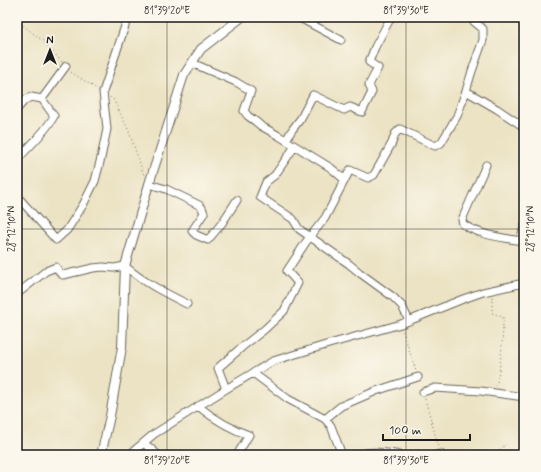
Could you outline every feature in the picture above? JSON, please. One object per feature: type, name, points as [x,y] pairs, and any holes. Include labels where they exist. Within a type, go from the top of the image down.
[{"type":"street","points":[[17,196],[56,240],[67,230],[95,181],[107,129],[103,92],[128,17]]},
{"type":"street","points":[[101,455],[110,416],[122,346],[125,266],[148,186],[184,75],[201,49],[242,17]]},
{"type":"street","points":[[298,17],[341,40]]},
{"type":"street","points":[[286,140],[301,118],[313,95],[344,110],[350,108],[362,112],[372,92],[369,85],[378,68],[369,62],[390,17]]},
{"type":"street","points":[[226,389],[218,368],[265,329],[284,311],[298,283],[288,271],[310,237],[325,218],[350,170],[368,178],[374,175],[392,143],[395,134],[400,129],[435,146],[441,143],[456,116],[484,40],[483,29],[471,20],[471,17]]},
{"type":"street","points":[[192,62],[236,82],[251,91],[244,111],[248,116],[261,126],[331,168],[345,180]]},
{"type":"street","points":[[42,99],[66,66]]},
{"type":"street","points":[[466,91],[524,126]]},
{"type":"street","points":[[17,109],[20,101],[31,97],[42,99],[54,116],[48,127],[17,160]]},
{"type":"street","points":[[295,146],[275,175],[266,182],[260,197],[292,219],[299,229],[349,264],[392,297],[402,306],[409,321]]},
{"type":"street","points":[[486,165],[462,220],[463,224],[468,228],[486,234],[522,242],[524,227]]},
{"type":"street","points":[[148,186],[166,189],[202,208],[204,213],[192,231],[196,235],[208,240],[222,223],[237,200]]},
{"type":"street","points":[[17,294],[46,271],[56,267],[63,275],[93,268],[114,268],[125,266]]},
{"type":"street","points":[[125,266],[132,273],[148,283],[187,304]]},
{"type":"street","points":[[129,455],[154,434],[273,361],[401,324],[483,292],[524,283]]},
{"type":"street","points":[[252,373],[288,399],[325,419],[331,426],[342,455]]},
{"type":"street","points":[[325,419],[341,406],[376,391],[418,377]]},
{"type":"street","points":[[423,392],[435,388],[481,391],[524,397]]},
{"type":"street","points":[[198,406],[209,415],[236,430],[249,435],[237,455]]},
{"type":"street","points":[[144,443],[158,455]]},
{"type":"street","points":[[359,455],[362,453],[387,453],[400,455]]},
{"type":"path","points":[[17,21],[42,40],[73,74],[113,99],[128,129],[148,186]]},
{"type":"path","points":[[492,290],[492,313],[503,317],[498,377],[495,393]]},
{"type":"path","points":[[494,455],[506,444]]}]
